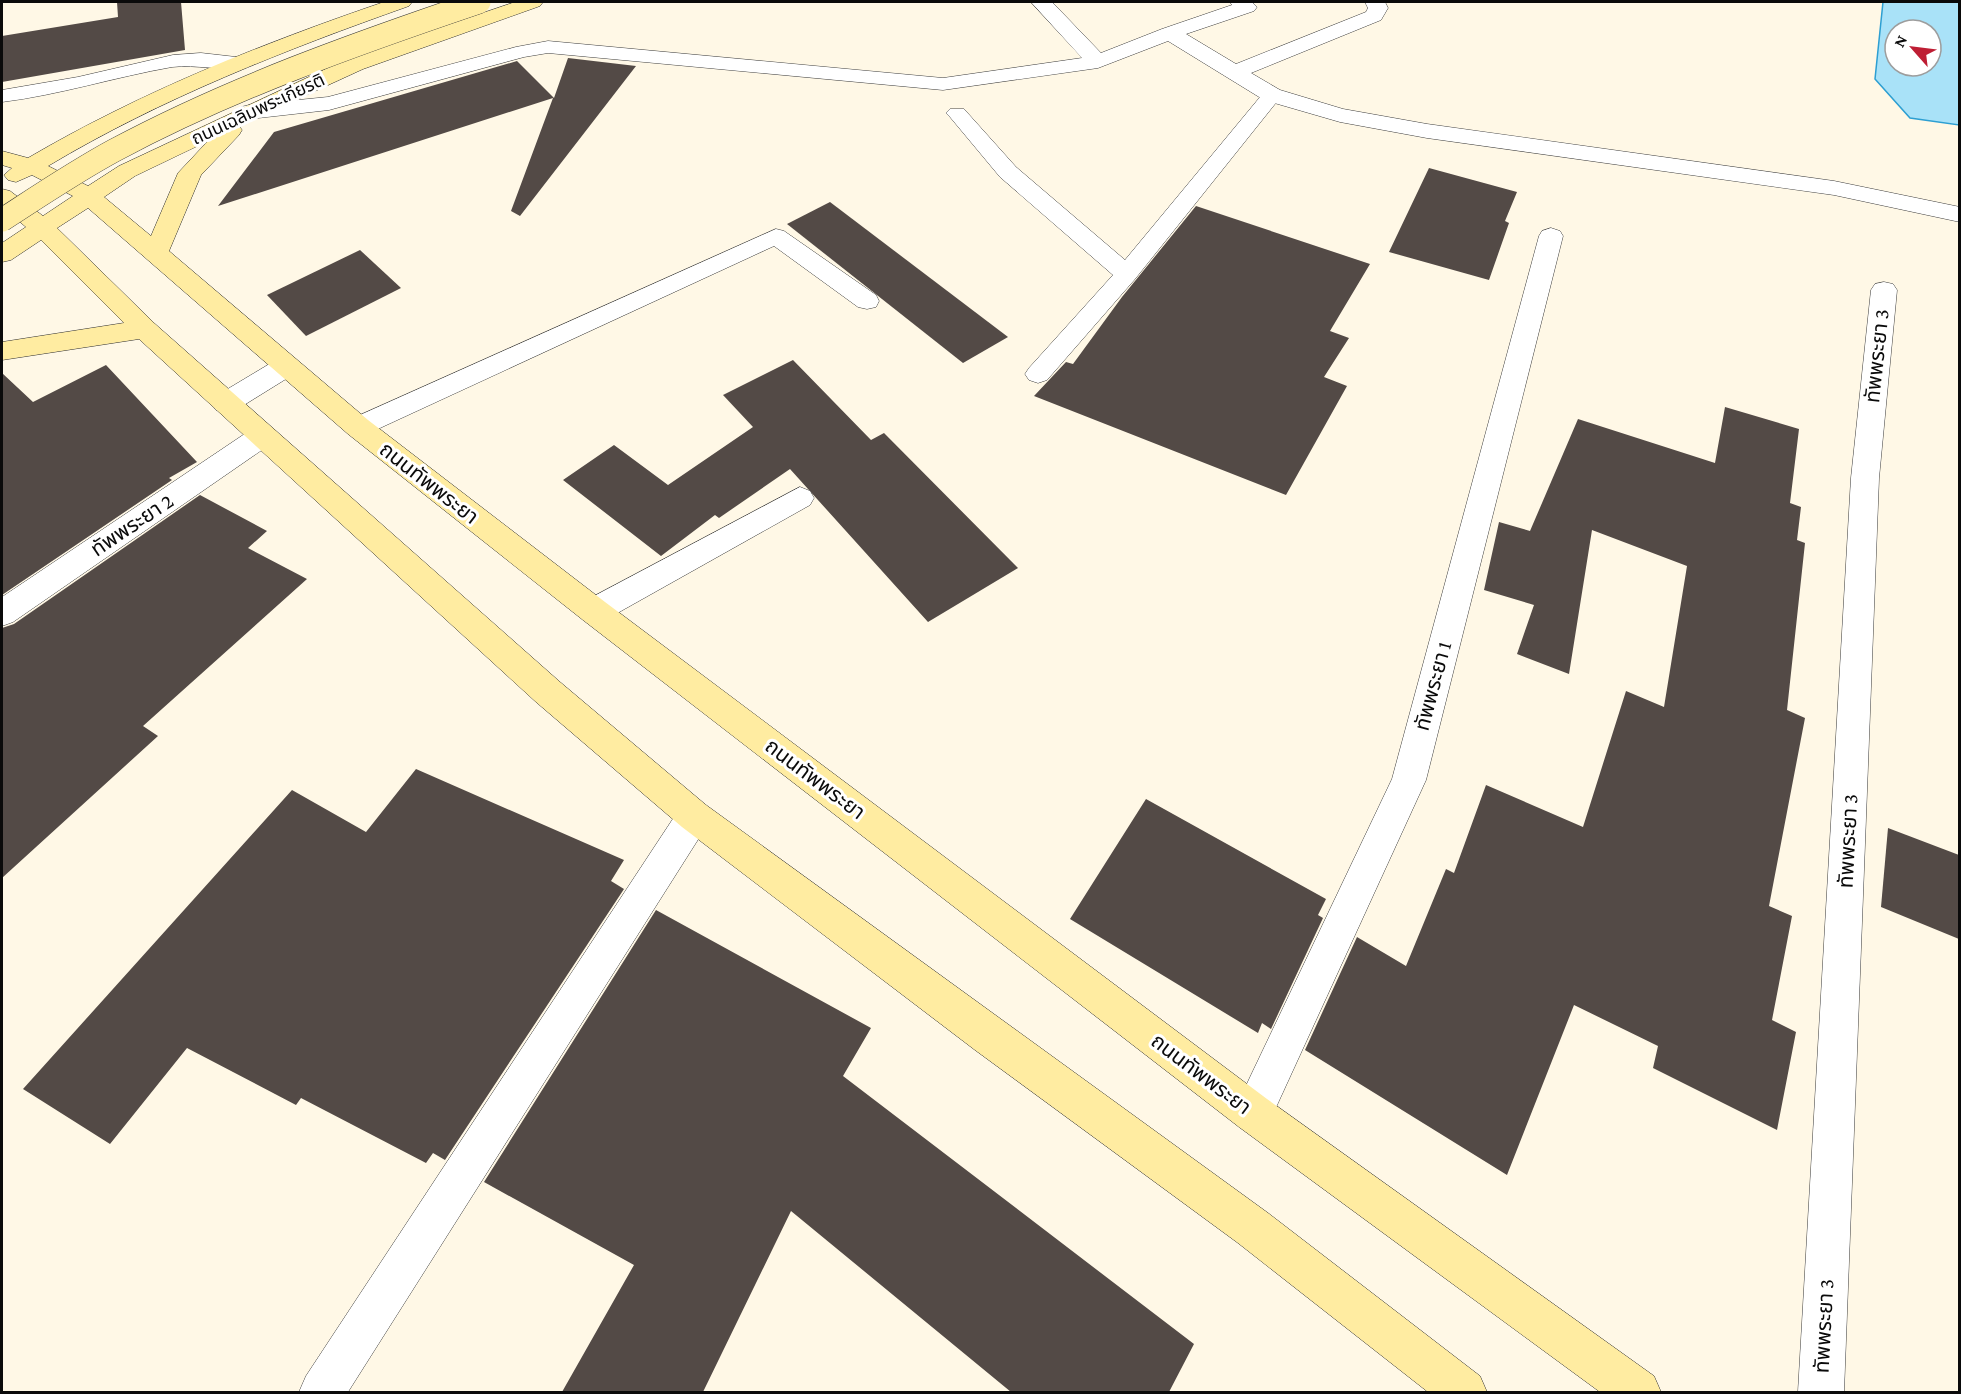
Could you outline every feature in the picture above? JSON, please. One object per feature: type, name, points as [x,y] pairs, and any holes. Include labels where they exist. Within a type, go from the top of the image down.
[{"type":"main road","points":[[2,184],[16,162],[148,101],[238,62],[402,2]]},
{"type":"main road","points":[[2,220],[87,165],[214,101],[358,43],[479,2]]},
{"type":"main road","name":"ถนนเฉลิมพระเกียรติ","points":[[2,254],[88,195],[128,171],[249,112],[356,64],[533,2]]},
{"type":"main road","points":[[326,28],[320,44],[323,54],[336,62],[356,64]]},
{"type":"main road","points":[[155,255],[190,173],[206,153],[249,112]]},
{"type":"main road","name":"ถนนทัพพระยา","points":[[16,162],[88,195],[285,367],[358,427],[594,611],[1253,1113],[1638,1392]]},
{"type":"main road","points":[[2,196],[41,226],[145,329],[548,692],[694,816],[989,1036],[1253,1228],[1464,1392]]},
{"type":"main road","points":[[2,351],[27,345],[145,329]]},
{"type":"street","points":[[1041,2],[1098,62]]},
{"type":"street","points":[[249,112],[329,103],[524,51],[548,47],[943,84],[1098,62],[1168,33],[1247,7],[1240,2]]},
{"type":"street","points":[[1235,72],[1374,16],[1378,8],[1375,2]]},
{"type":"street","points":[[1168,33],[1272,94],[1340,115],[1427,131],[1834,188],[1959,214]]},
{"type":"street","points":[[2,96],[78,83],[173,61],[201,59],[238,62]]},
{"type":"street","name":"ทัพพระยา 1","points":[[1253,1113],[1409,780],[1551,236]]},
{"type":"street","name":"ทัพพระยา 3","points":[[1821,1392],[1865,478],[1884,290]]},
{"type":"street","points":[[226,403],[285,367]]},
{"type":"street","name":"ทัพพระยา 2","points":[[2,614],[262,435]]},
{"type":"street","points":[[322,1392],[694,816]]},
{"type":"lane","points":[[1038,374],[1127,274],[1272,94]]},
{"type":"lane","points":[[957,112],[1008,172],[1127,274]]},
{"type":"lane","points":[[358,427],[776,236],[867,301]]},
{"type":"lane","points":[[594,611],[800,498]]},
{"type":"water","points":[[1883,2],[1959,2],[1959,125],[1910,118],[1875,79]]},
{"type":"building","points":[[117,2],[181,2],[185,50],[2,82],[2,36],[118,17]]},
{"type":"building","points":[[568,58],[636,66],[520,216],[511,211],[553,98],[218,206],[274,132],[517,61],[554,98]]},
{"type":"building","points":[[1429,168],[1517,192],[1505,221],[1509,223],[1489,280],[1389,252]]},
{"type":"building","points":[[830,202],[1008,337],[963,363],[787,224]]},
{"type":"building","points":[[1196,206],[1370,264],[1330,331],[1349,338],[1324,377],[1347,386],[1286,495],[1034,396],[1066,362],[1073,364],[1122,297]]},
{"type":"building","points":[[360,250],[401,288],[306,336],[267,295]]},
{"type":"building","points":[[793,360],[871,440],[884,433],[1018,568],[928,622],[790,469],[719,518],[715,515],[661,556],[563,480],[614,445],[668,485],[753,427],[723,395]]},
{"type":"building","points":[[106,365],[197,462],[169,478],[172,480],[2,595],[2,373],[33,402]]},
{"type":"building","points":[[1725,407],[1799,429],[1790,503],[1801,507],[1797,540],[1805,543],[1787,710],[1805,718],[1769,906],[1792,916],[1772,1020],[1796,1032],[1777,1130],[1653,1068],[1658,1046],[1574,1005],[1507,1175],[1305,1050],[1357,937],[1406,966],[1446,869],[1454,873],[1486,785],[1583,827],[1626,691],[1664,707],[1687,566],[1592,530],[1569,674],[1517,654],[1534,605],[1484,590],[1499,522],[1530,531],[1578,419],[1715,463]]},
{"type":"building","points":[[200,495],[267,531],[248,548],[307,579],[143,726],[158,736],[2,878],[2,628],[14,624]]},
{"type":"building","points":[[416,769],[624,860],[611,881],[624,889],[445,1160],[433,1153],[426,1163],[301,1098],[296,1105],[187,1048],[110,1144],[23,1089],[292,790],[366,832]]},
{"type":"building","points":[[1146,799],[1326,899],[1318,915],[1323,918],[1271,1029],[1262,1023],[1258,1033],[1070,919]]},
{"type":"building","points":[[1888,828],[1959,855],[1959,939],[1881,907]]},
{"type":"building","points":[[656,910],[871,1028],[843,1076],[1194,1344],[1169,1392],[1011,1392],[791,1211],[703,1392],[562,1392],[634,1265],[484,1182]]}]
